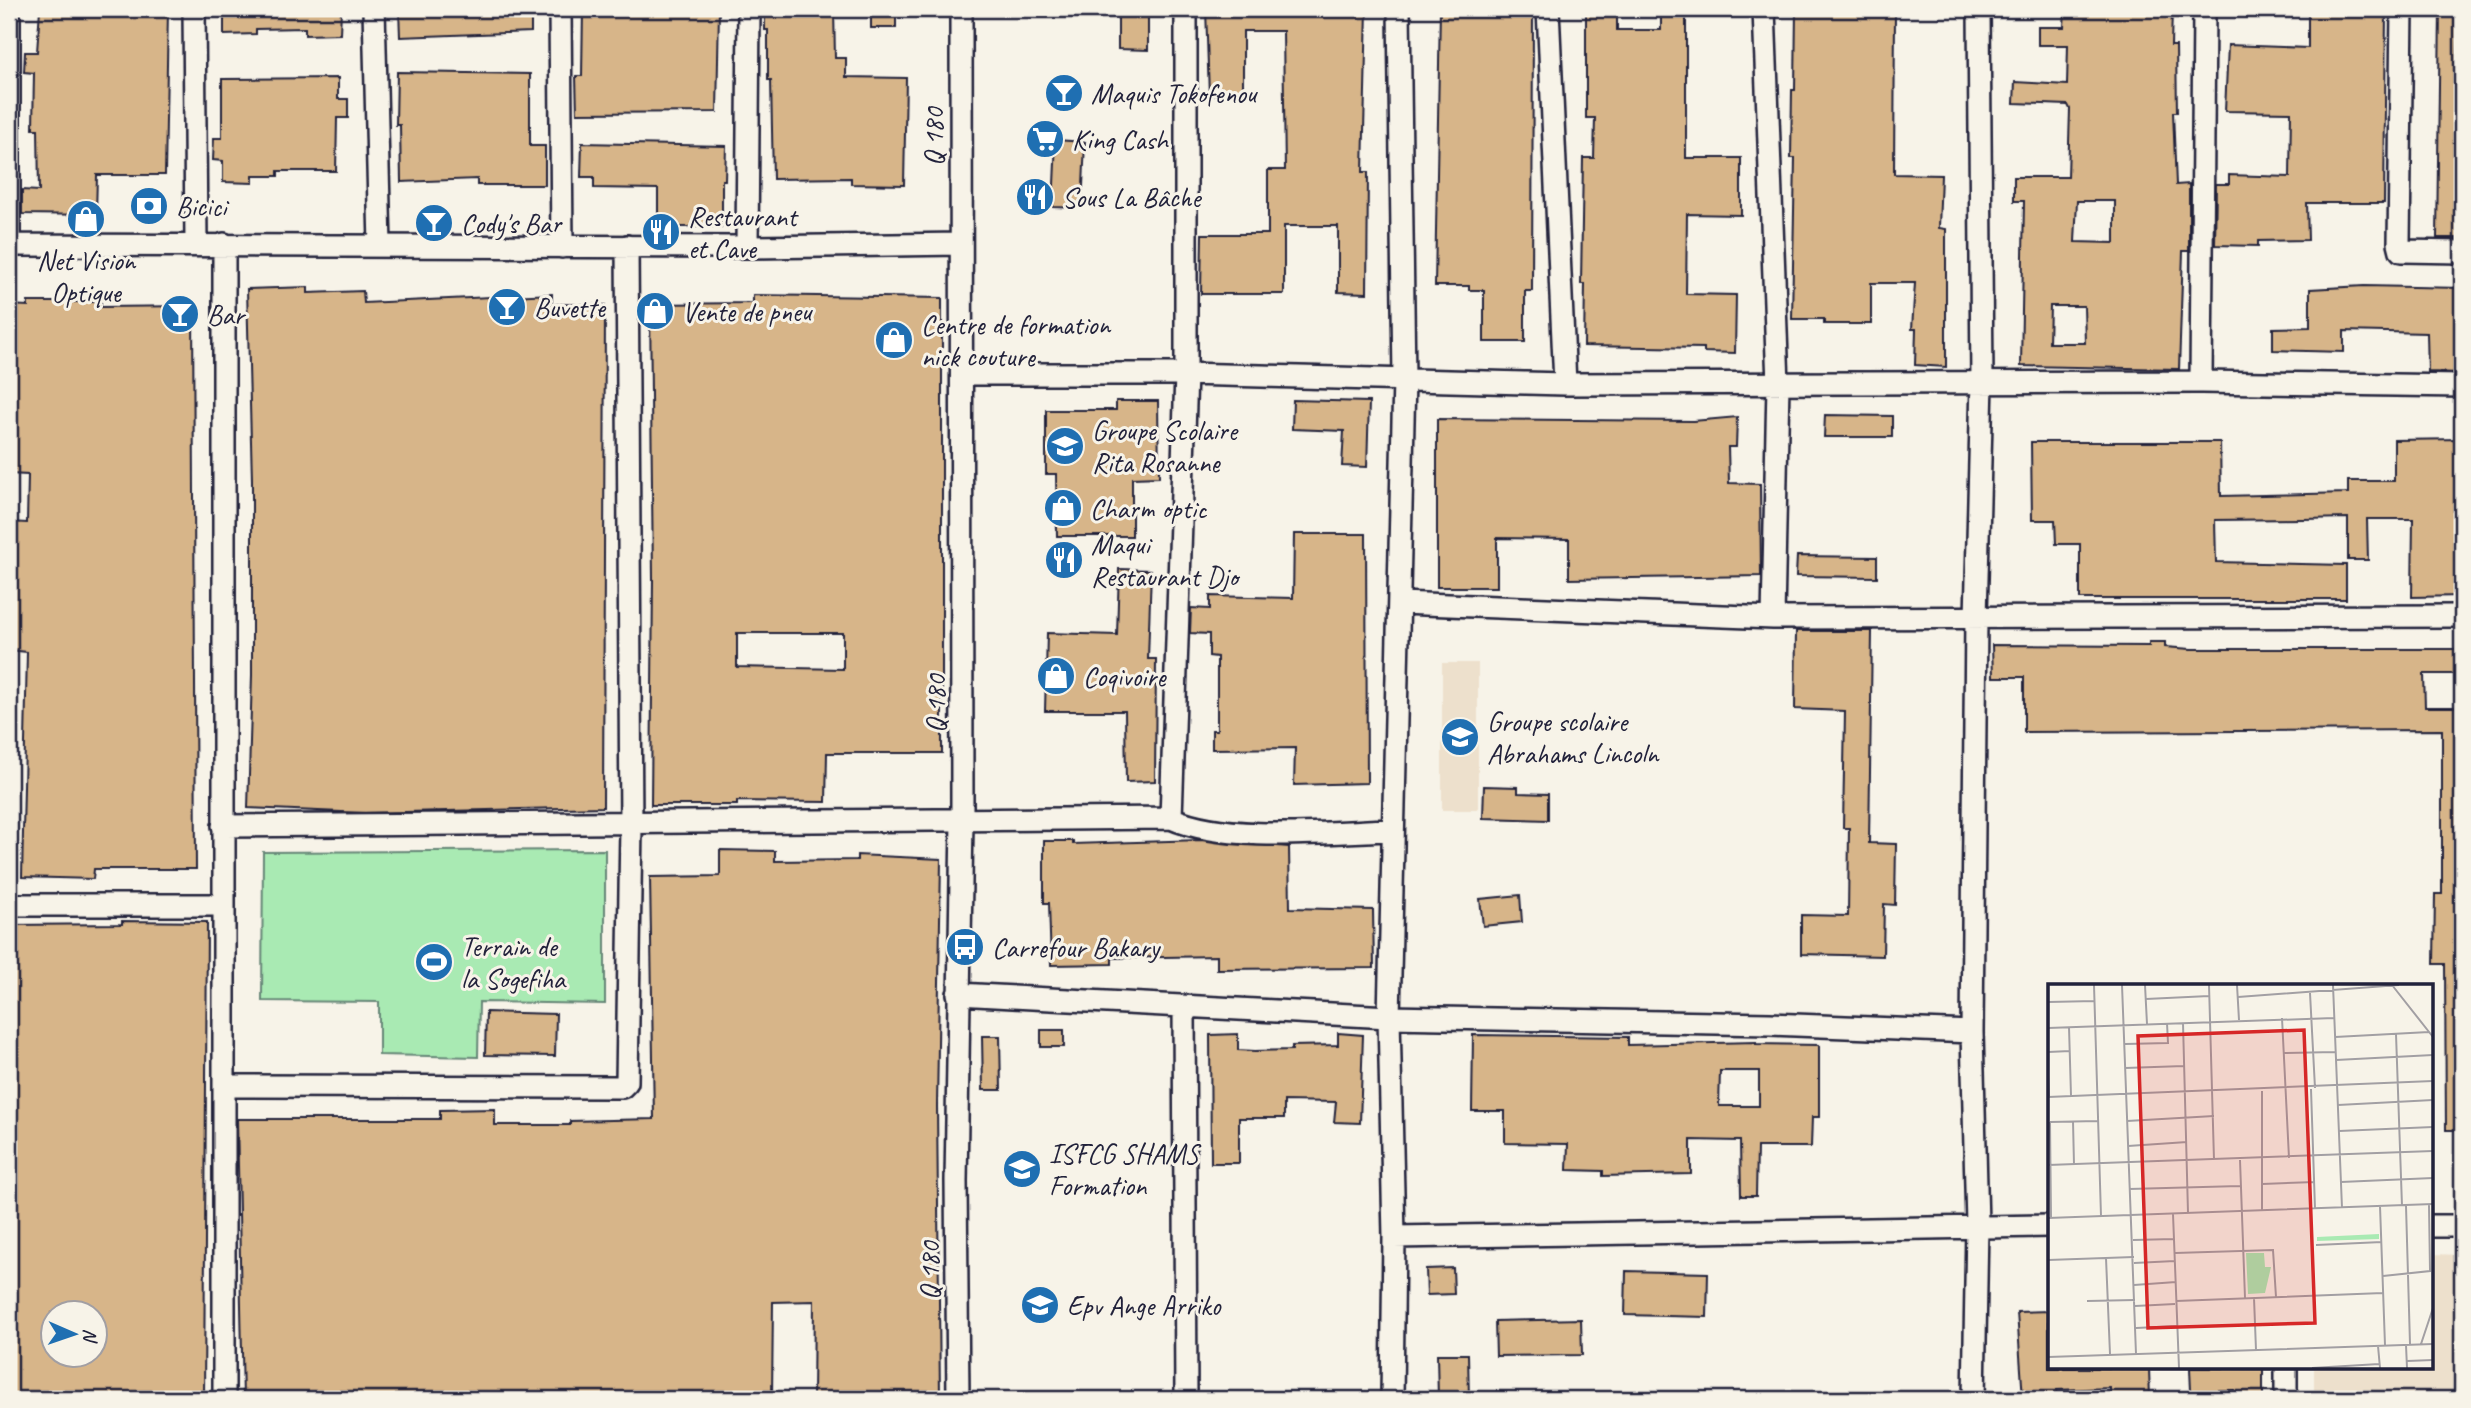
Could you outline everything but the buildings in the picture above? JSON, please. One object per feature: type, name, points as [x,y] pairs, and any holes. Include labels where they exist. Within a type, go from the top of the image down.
[{"type":"street","points":[[9,9],[9,244],[562,247],[961,244]]},
{"type":"street","points":[[194,9],[197,244]]},
{"type":"street","points":[[374,9],[380,246]]},
{"type":"street","points":[[560,9],[562,247]]},
{"type":"street","points":[[747,247],[749,9]]},
{"type":"street","name":"Q 180","points":[[958,1399],[963,374],[961,9]]},
{"type":"street","points":[[1171,818],[1186,374],[1186,9]]},
{"type":"street","points":[[1392,1399],[1394,1237],[1388,1017],[1404,379],[1399,9]]},
{"type":"street","points":[[1548,9],[1565,384]]},
{"type":"street","points":[[1764,9],[1778,384],[1773,618]]},
{"type":"street","points":[[1974,1399],[1977,1225],[1972,1032],[1976,618],[1982,382],[1979,9]]},
{"type":"street","points":[[2201,382],[2204,9]]},
{"type":"street","points":[[2402,9],[2399,243],[2401,251],[2411,254],[2462,253]]},
{"type":"street","points":[[224,244],[224,1399]]},
{"type":"street","points":[[224,1086],[622,1087],[629,1073],[631,826],[626,246]]},
{"type":"street","points":[[963,374],[1186,374],[1565,384],[2201,382],[2462,386]]},
{"type":"street","points":[[1400,603],[1773,618],[2462,616]]},
{"type":"street","points":[[223,826],[631,826],[787,821],[1171,818],[1194,828],[1235,831],[1391,830]]},
{"type":"street","points":[[9,905],[223,905]]},
{"type":"street","points":[[958,994],[1388,1017],[1757,1024],[1972,1032]]},
{"type":"street","points":[[1184,1007],[1186,1399]]},
{"type":"street","points":[[1394,1237],[1977,1225],[2048,1226]]},
{"type":"street","points":[[2432,1226],[2462,1226]]},
{"type":"street","points":[[2286,1370],[2286,1399]]},
{"type":"shaded area","name":"Groupe scolaire Abrahams Lincoln","points":[[1442,663],[1478,663],[1478,810],[1442,810]]},
{"type":"shaded area","points":[[2432,1254],[2462,1255],[2462,1399],[2314,1399],[2314,1370],[2432,1370]]},
{"type":"green space","name":"Terrain de la Sogefiha","points":[[605,850],[605,1004],[479,1002],[478,1057],[379,1055],[379,1002],[262,1001],[263,852]]},
{"type":"place","name":"Maquis Tokofenou","points":[[1064,93]]},
{"type":"place","name":"King Cash","points":[[1045,139]]},
{"type":"place","name":"Sous La Bâche","points":[[1035,197]]},
{"type":"place","name":"Bicici","points":[[149,206]]},
{"type":"place","name":"Net Vision Optique","points":[[86,219]]},
{"type":"place","name":"Cody's Bar","points":[[434,223]]},
{"type":"place","name":"Restaurant et Cave","points":[[661,232]]},
{"type":"place","name":"Buvette","points":[[507,307]]},
{"type":"place","name":"Vente de pneu","points":[[655,311]]},
{"type":"place","name":"Bar","points":[[180,314]]},
{"type":"place","name":"Centre de formation nick couture","points":[[894,340]]},
{"type":"place","name":"Groupe Scolaire Rita Rosanne","points":[[1065,446]]},
{"type":"place","name":"Charm optic","points":[[1063,508]]},
{"type":"place","name":"Maqui Restaurant Djo","points":[[1064,560]]},
{"type":"place","name":"Coqivoire","points":[[1056,676]]},
{"type":"place","name":"Groupe scolaire Abrahams Lincoln","points":[[1460,737]]},
{"type":"place","name":"Carrefour Bakary","points":[[965,947]]},
{"type":"place","name":"Terrain de la Sogefiha","points":[[434,962]]},
{"type":"place","name":"ISFCG SHAMS Formation","points":[[1022,1169]]},
{"type":"place","name":"Epv Ange Arriko","points":[[1040,1305]]}]
